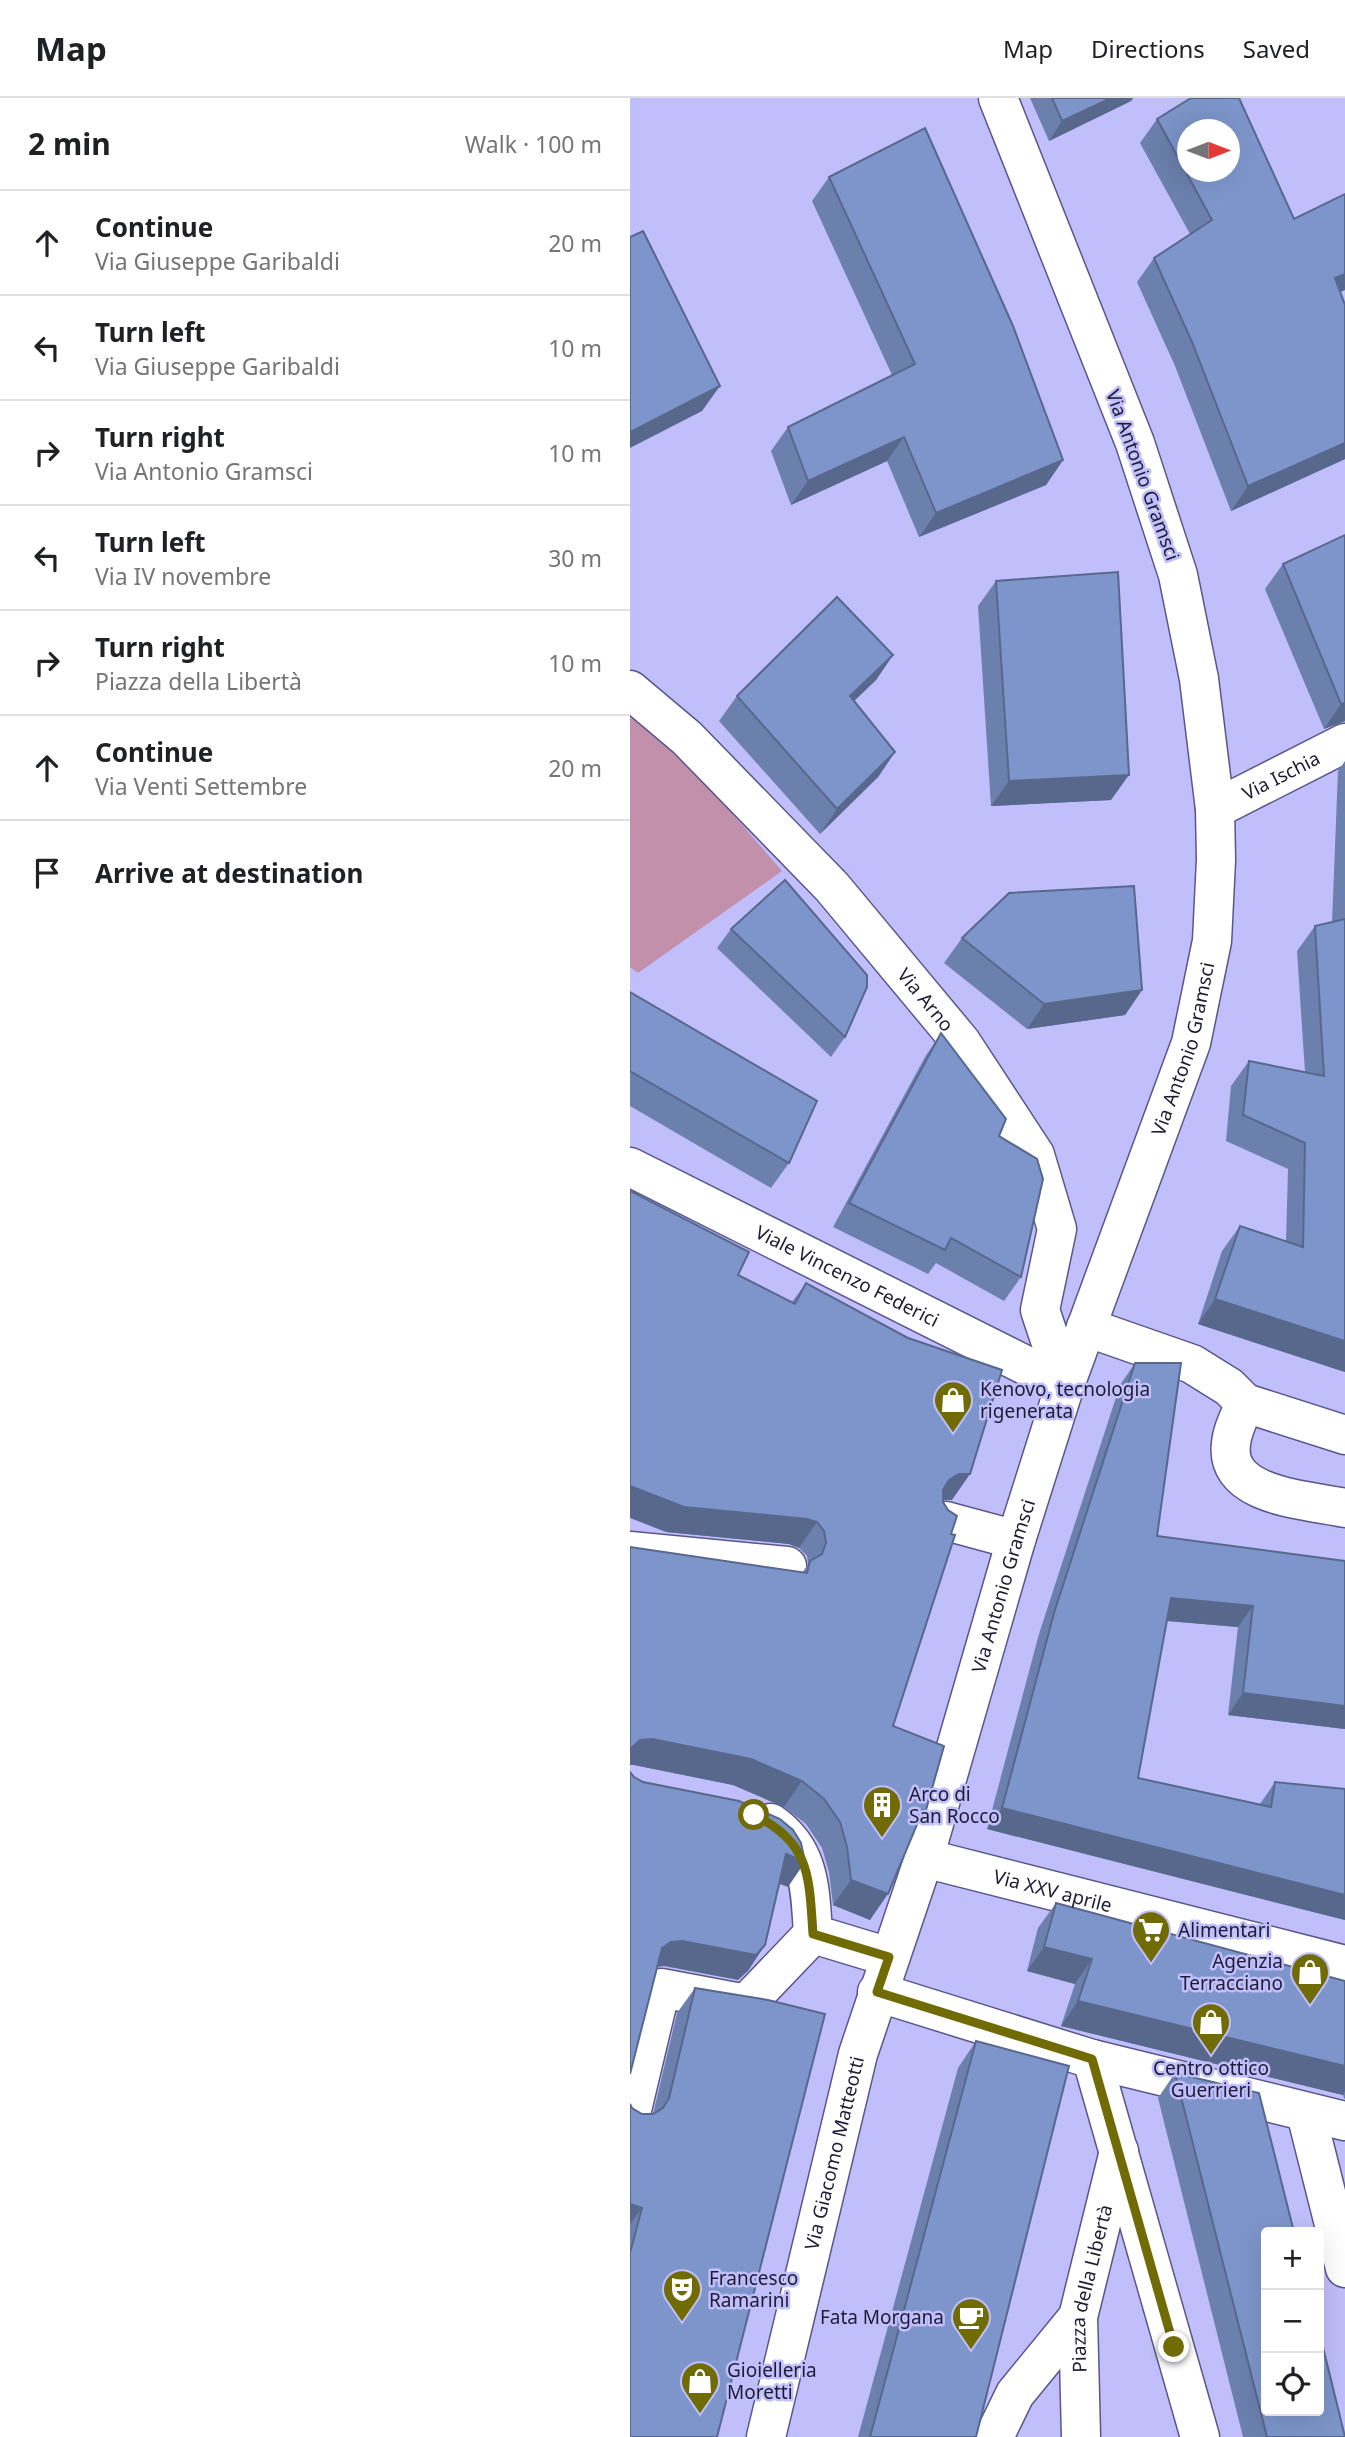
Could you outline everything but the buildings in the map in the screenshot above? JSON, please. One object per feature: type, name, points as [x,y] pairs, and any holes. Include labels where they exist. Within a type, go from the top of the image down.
[{"type":"main road","name":"Via Antonio Gramsci","points":[[883,1975],[924,1858],[1016,1540],[1065,1385],[1158,1136],[1199,1015],[1212,941],[1216,860],[1215,809],[1192,639],[1170,543],[1135,443],[998,98]]},
{"type":"main road","name":"Via Arno","points":[[630,690],[687,738],[832,887],[961,1042],[1035,1155],[1057,1229],[1040,1310],[1065,1385]]},
{"type":"main road","name":"Via Ischia","points":[[1215,809],[1345,743]]},
{"type":"main road","name":"Viale Vincenzo Federici","points":[[630,1167],[1065,1385]]},
{"type":"main road","points":[[1086,1326],[1192,1364],[1229,1387],[1245,1403],[1345,1435]]},
{"type":"main road","points":[[1245,1403],[1231,1442],[1231,1457],[1236,1472],[1247,1483],[1264,1491],[1345,1508]]},
{"type":"main road","points":[[946,1521],[1016,1540]]},
{"type":"main road","points":[[630,1551],[787,1566]]},
{"type":"main road","points":[[630,2118],[661,1988],[746,2004],[813,1934],[809,1880],[803,1857],[782,1831],[754,1815],[734,1809]]},
{"type":"main road","name":"Via XXV aprile","points":[[924,1858],[1345,1965]]},
{"type":"main road","points":[[813,1934],[883,1975],[1092,2059],[1345,2121]]},
{"type":"main road","name":"Via Giacomo Matteotti","points":[[766,2437],[841,2118],[883,1975]]},
{"type":"main road","points":[[1092,2059],[1200,2437]]},
{"type":"main road","points":[[1306,2113],[1345,2268]]},
{"type":"main road","name":"Piazza della Libertà","points":[[1081,2437],[1078,2318],[1119,2151]]},
{"type":"main road","points":[[994,2437],[1015,2394],[1078,2318]]},
{"type":"shaded area","points":[[630,695],[782,871],[638,973],[630,967]]},
{"type":"place","name":"Kenovo, tecnologia rigenerata","points":[[953,1434]]},
{"type":"place","name":"Arco di San Rocco","points":[[882,1839]]},
{"type":"place","name":"Alimentari","points":[[1151,1964]]},
{"type":"place","name":"Agenzia Terracciano","points":[[1310,2006]]},
{"type":"place","name":"Centro ottico Guerrieri","points":[[1211,2056]]},
{"type":"place","name":"Francesco Ramarini","points":[[682,2323]]},
{"type":"place","name":"Fata Morgana","points":[[971,2351]]},
{"type":"place","name":"Gioielleria Moretti","points":[[700,2415]]},
{"type":"route","points":[[754,1815],[782,1831],[803,1857],[809,1880],[813,1934],[889,1957],[877,1992],[1092,2059],[1174,2347]]}]
